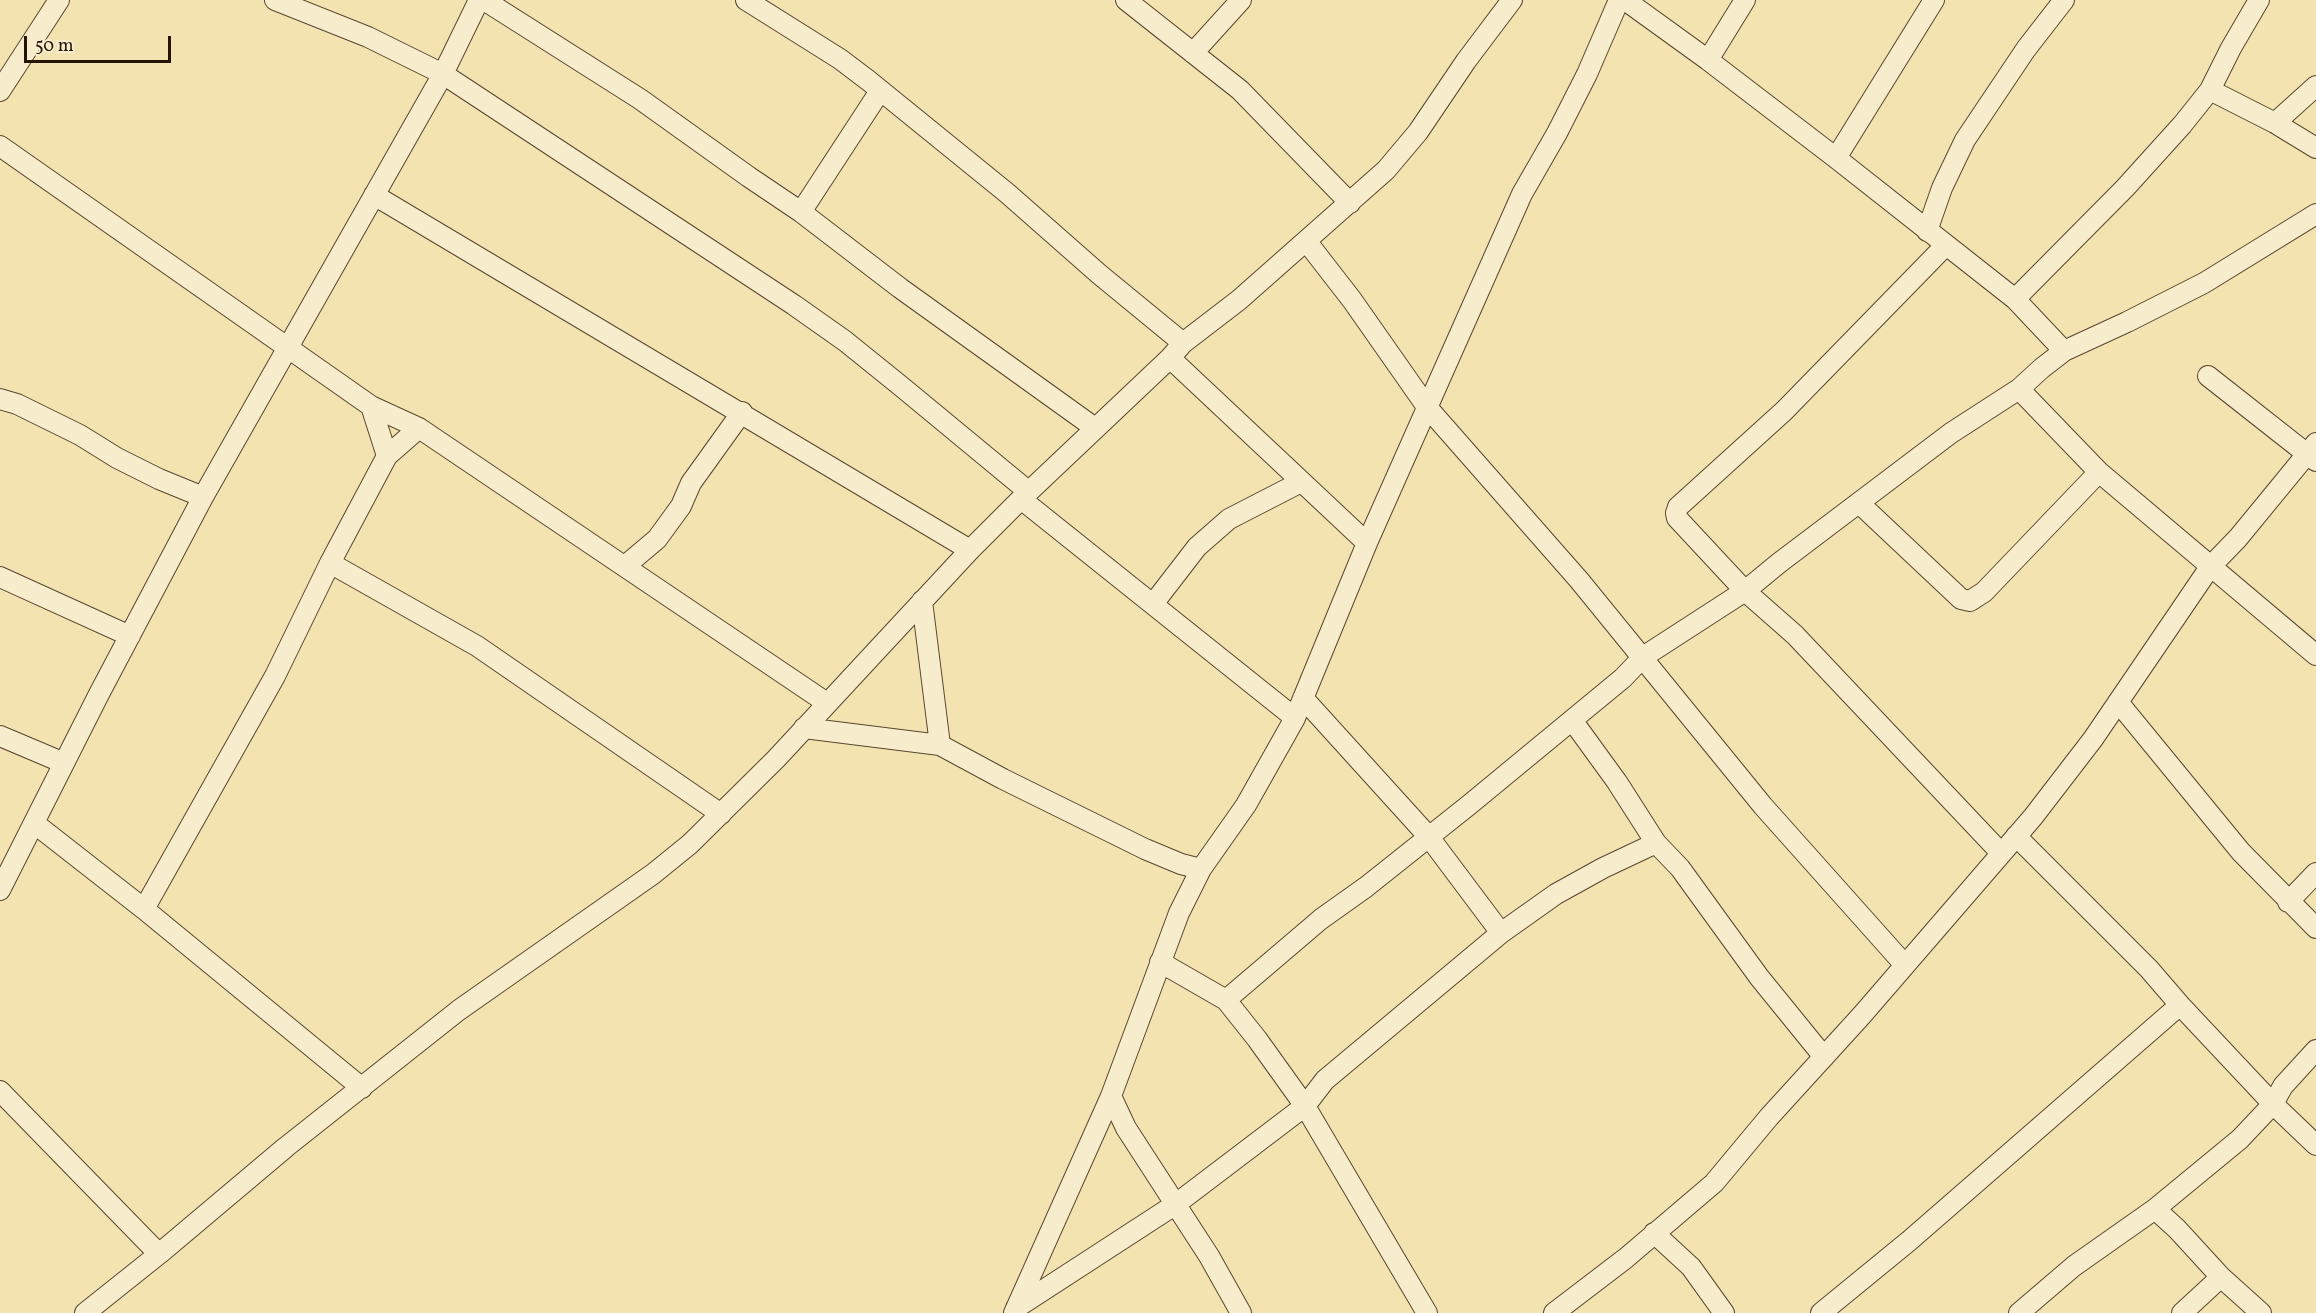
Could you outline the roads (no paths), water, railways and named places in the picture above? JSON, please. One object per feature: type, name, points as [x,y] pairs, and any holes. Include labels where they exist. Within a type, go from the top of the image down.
[{"type":"street","points":[[0,91],[59,0]]},
{"type":"street","points":[[274,0],[368,37],[443,74],[820,323],[902,387],[1025,496],[1153,604],[1295,718]]},
{"type":"street","points":[[0,890],[203,497],[443,74],[478,0]]},
{"type":"street","points":[[484,0],[640,99],[801,212],[900,288],[1095,428]]},
{"type":"street","points":[[1126,0],[1240,90],[1350,202]]},
{"type":"street","points":[[1193,53],[1240,0]]},
{"type":"street","points":[[85,1313],[286,1147],[459,1010],[653,874],[690,844],[804,728],[970,550],[1095,428],[1183,343],[1239,300],[1386,170],[1418,132],[1466,61],[1512,0]]},
{"type":"street","points":[[1015,1310],[1111,1096],[1179,913],[1201,869],[1246,805],[1295,718],[1367,543],[1522,194],[1587,74],[1619,0]]},
{"type":"street","points":[[1625,0],[1836,158],[2015,299],[2064,351]]},
{"type":"street","points":[[1708,60],[1745,0]]},
{"type":"street","points":[[1836,158],[1934,0]]},
{"type":"street","points":[[1926,231],[1942,188],[1965,140],[2026,49],[2064,0]]},
{"type":"street","points":[[2015,299],[2125,188],[2182,125],[2210,90],[2259,0]]},
{"type":"street","points":[[759,3],[840,59],[880,91],[1007,193],[1099,274],[1183,343]]},
{"type":"street","points":[[2275,123],[2316,86]]},
{"type":"street","points":[[2210,90],[2275,123],[2316,148]]},
{"type":"street","points":[[801,212],[880,91]]},
{"type":"street","points":[[0,146],[371,406],[419,428],[827,703]]},
{"type":"street","points":[[374,195],[742,412],[970,550]]},
{"type":"street","points":[[1226,1000],[1321,919],[1429,837],[1572,720],[1623,678],[1643,657],[1745,591],[1951,433],[2019,389],[2064,351],[2127,322],[2204,282],[2314,218]]},
{"type":"street","points":[[1307,242],[1352,300],[1427,407],[1579,580],[1763,806],[1904,964]]},
{"type":"street","points":[[1945,246],[1784,411],[1678,507],[1677,518],[1745,591],[1795,635],[2001,853]]},
{"type":"street","points":[[1170,358],[1367,543]]},
{"type":"street","points":[[1554,1313],[1626,1258],[1714,1183],[2016,836],[2093,739],[2210,567],[2313,453],[2208,376]]},
{"type":"street","points":[[2019,389],[2098,472],[2316,655]]},
{"type":"street","points":[[0,399],[27,409],[80,435],[159,480],[203,497]]},
{"type":"street","points":[[371,406],[387,456]]},
{"type":"street","points":[[625,566],[657,540],[681,506],[691,483],[742,412]]},
{"type":"street","points":[[144,909],[275,676],[330,563],[387,456],[419,428]]},
{"type":"street","points":[[1859,503],[1961,599],[1970,601],[1984,592],[2098,472]]},
{"type":"street","points":[[1153,604],[1197,547],[1229,519],[1301,482]]},
{"type":"street","points":[[330,563],[477,646],[721,814]]},
{"type":"street","points":[[0,577],[130,636]]},
{"type":"street","points":[[922,601],[940,745]]},
{"type":"street","points":[[1304,698],[1429,837],[1501,933]]},
{"type":"street","points":[[2118,702],[2241,852],[2316,928]]},
{"type":"street","points":[[1572,720],[1617,782],[1656,843],[1680,868],[1759,977],[1824,1057]]},
{"type":"street","points":[[804,728],[940,745],[1003,779],[1145,849],[1180,864],[1201,869]]},
{"type":"street","points":[[0,736],[64,763]]},
{"type":"street","points":[[34,823],[144,909],[362,1088]]},
{"type":"street","points":[[2016,836],[2149,969],[2273,1104],[2316,1145]]},
{"type":"street","points":[[1015,1310],[1176,1204],[1305,1106],[1325,1080],[1501,933],[1556,894],[1603,868],[1656,843]]},
{"type":"street","points":[[2288,902],[2316,873]]},
{"type":"street","points":[[1160,962],[1226,1000],[1257,1039],[1305,1106],[1427,1313]]},
{"type":"street","points":[[1821,1313],[1908,1241],[2180,1005]]},
{"type":"street","points":[[2019,1313],[2074,1266],[2155,1209],[2240,1139],[2273,1104],[2283,1086],[2316,1050]]},
{"type":"street","points":[[0,1091],[159,1254]]},
{"type":"street","points":[[1111,1096],[1126,1128],[1176,1204],[1241,1313]]},
{"type":"street","points":[[2155,1209],[2177,1229],[2221,1277],[2261,1313]]},
{"type":"street","points":[[1654,1233],[1691,1267],[1724,1313]]},
{"type":"street","points":[[2182,1313],[2221,1277]]}]
